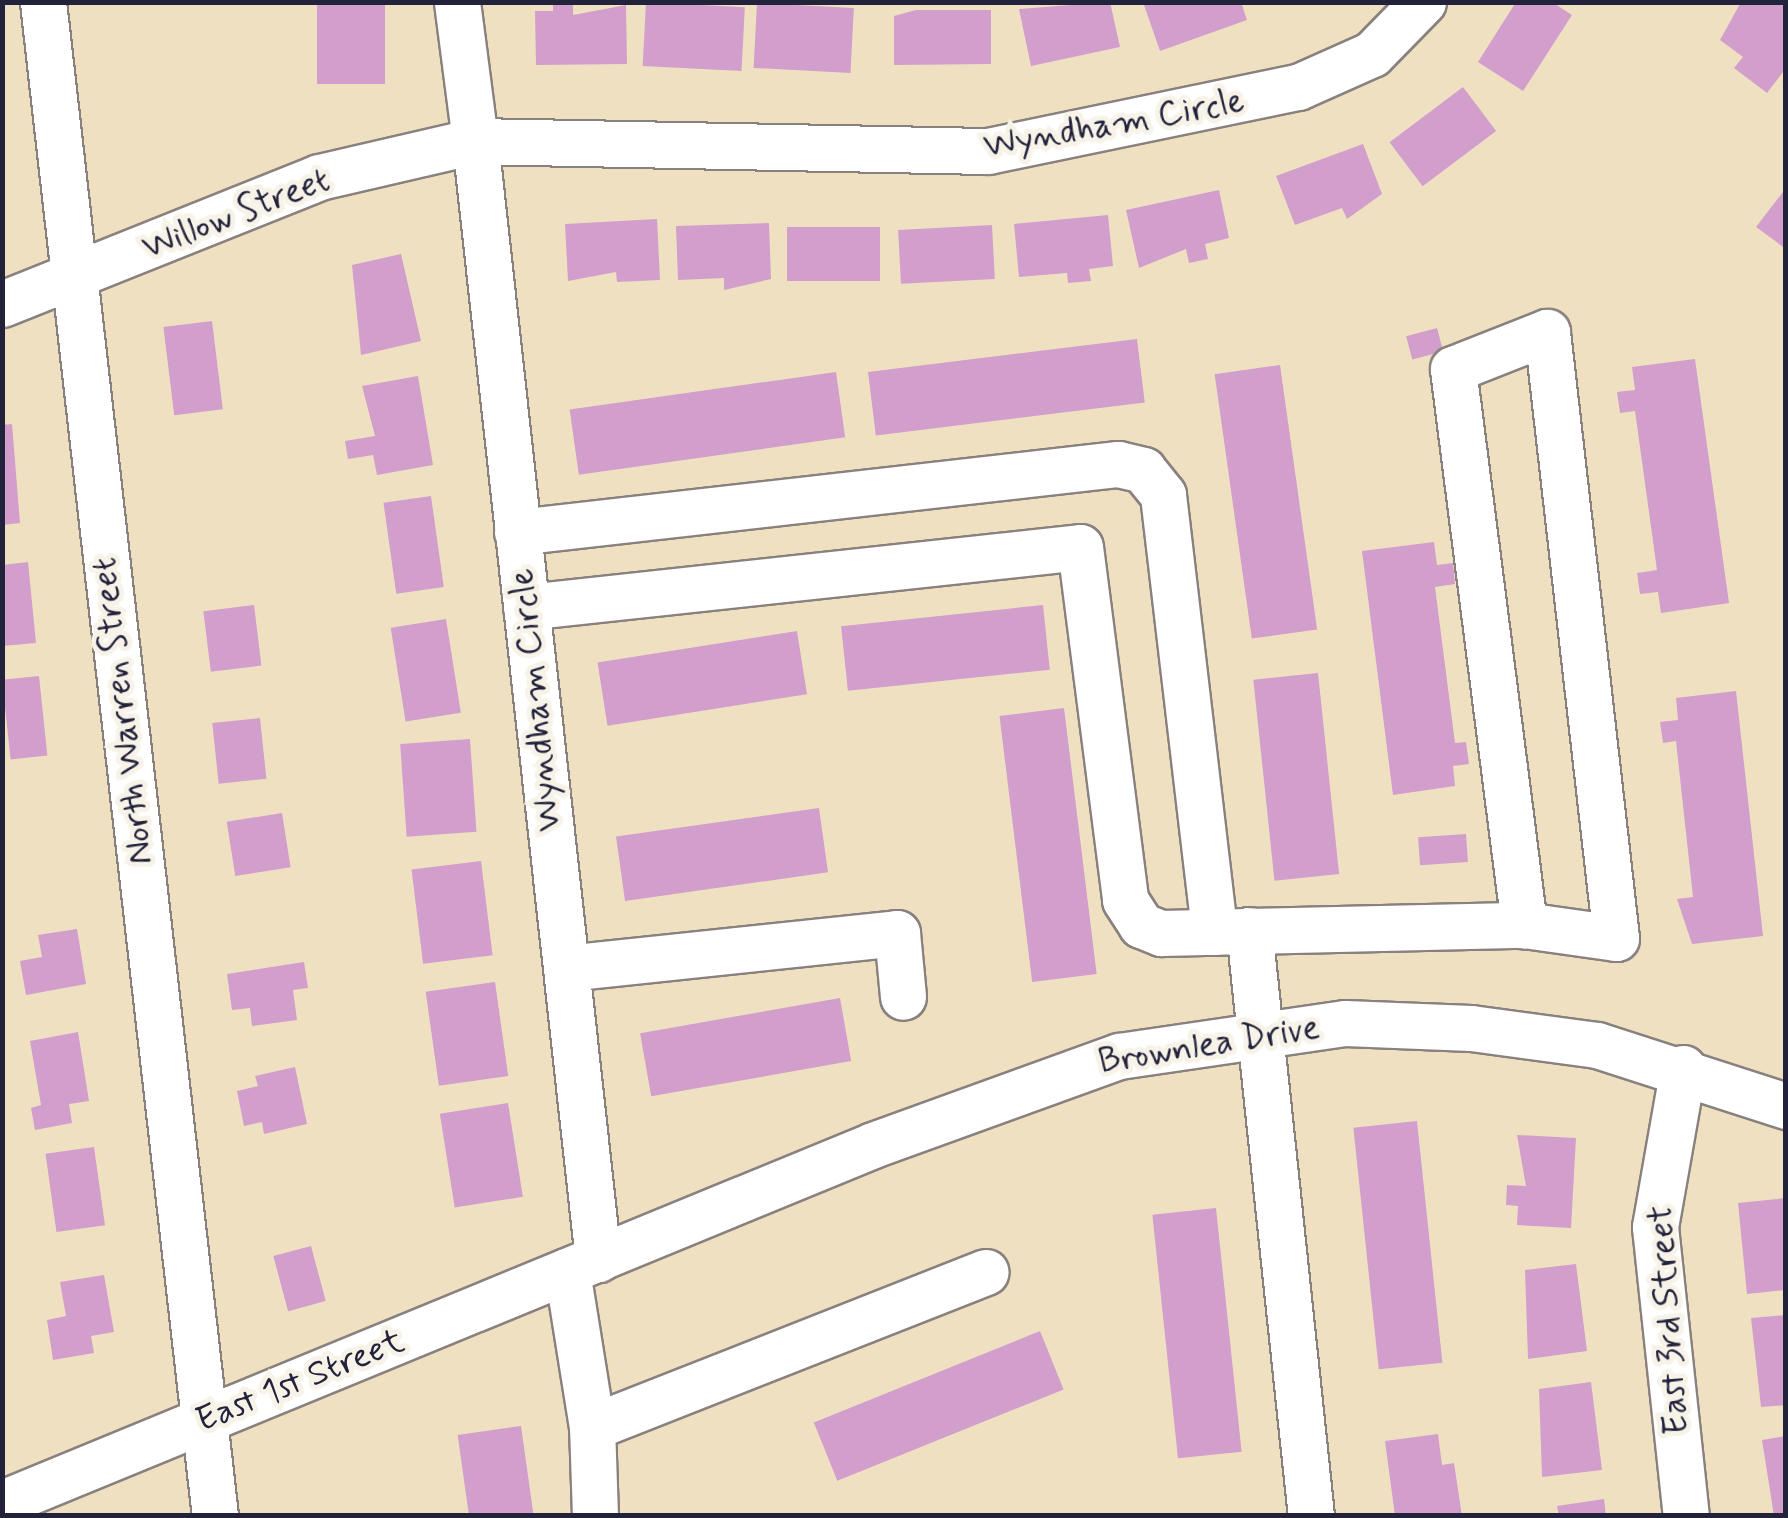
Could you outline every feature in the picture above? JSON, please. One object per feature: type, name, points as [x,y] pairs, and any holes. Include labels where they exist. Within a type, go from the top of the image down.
[{"type":"street","name":"North Warren Street","points":[[43,2],[215,1516]]},
{"type":"street","name":"Wyndham Circle","points":[[457,2],[566,968],[595,1516]]},
{"type":"street","name":"Wyndham Circle","points":[[475,141],[988,151],[1298,87],[1372,54],[1423,2]]},
{"type":"street","name":"Willow Street","points":[[2,304],[74,279],[320,177],[475,141]]},
{"type":"street","points":[[526,607],[1080,547],[1125,900],[1141,925],[1161,934],[1524,925],[1616,938],[1547,332],[1453,368],[1524,925]]},
{"type":"street","points":[[516,532],[1118,464],[1143,470],[1163,495],[1232,931],[1256,1032],[1311,1516]]},
{"type":"street","points":[[566,968],[897,933],[903,997]]},
{"type":"street","name":"Brownlea Drive","points":[[583,1265],[1059,1074],[1256,1032],[1471,1028],[1683,1068],[1786,1106]]},
{"type":"street","name":"East 3rd Street","points":[[1683,1068],[1654,1226],[1686,1516]]},
{"type":"street","name":"East 1st Street","points":[[2,1503],[583,1265]]},
{"type":"street","points":[[592,1428],[986,1272]]},
{"type":"building","points":[[317,2],[385,2],[385,84],[317,84]]},
{"type":"building","points":[[553,2],[573,2],[573,15],[626,5],[627,64],[536,65],[535,11],[553,11]]},
{"type":"building","points":[[646,2],[745,7],[742,71],[643,66]]},
{"type":"building","points":[[1110,2],[1120,47],[1031,66],[1019,9]]},
{"type":"building","points":[[1143,2],[1241,2],[1247,20],[1160,51]]},
{"type":"building","points":[[1516,2],[1552,2],[1572,15],[1523,91],[1478,62]]},
{"type":"building","points":[[1741,2],[1786,2],[1786,68],[1767,93],[1734,68],[1743,57],[1720,40]]},
{"type":"building","points":[[757,3],[854,8],[850,73],[754,68]]},
{"type":"building","points":[[916,10],[991,10],[991,64],[894,65],[894,16]]},
{"type":"building","points":[[1463,87],[1496,131],[1423,186],[1390,142]]},
{"type":"building","points":[[1363,144],[1382,194],[1347,219],[1342,208],[1295,225],[1276,176]]},
{"type":"building","points":[[1786,188],[1786,249],[1756,227]]},
{"type":"building","points":[[1219,190],[1229,238],[1205,244],[1208,259],[1189,263],[1186,249],[1139,268],[1126,210]]},
{"type":"building","points":[[1108,215],[1113,266],[1089,269],[1091,281],[1068,283],[1067,273],[1019,277],[1014,224]]},
{"type":"building","points":[[657,219],[660,280],[617,282],[616,272],[568,281],[565,224]]},
{"type":"building","points":[[769,223],[771,279],[724,290],[724,278],[678,280],[676,226]]},
{"type":"building","points":[[992,225],[995,279],[901,284],[898,230]]},
{"type":"building","points":[[787,227],[880,227],[880,281],[787,281]]},
{"type":"building","points":[[401,254],[421,341],[361,355],[352,265]]},
{"type":"building","points":[[212,321],[223,409],[174,415],[163,327]]},
{"type":"building","points":[[1437,328],[1443,351],[1412,359],[1406,336]]},
{"type":"building","points":[[1137,339],[1145,403],[876,436],[868,372]]},
{"type":"building","points":[[1695,359],[1729,603],[1661,613],[1658,592],[1640,594],[1637,573],[1657,570],[1635,411],[1620,413],[1617,392],[1635,390],[1632,367]]},
{"type":"building","points":[[1280,365],[1317,629],[1252,639],[1215,374]]},
{"type":"building","points":[[836,372],[845,437],[579,475],[570,409]]},
{"type":"building","points":[[418,376],[433,465],[377,475],[373,455],[348,459],[345,441],[375,436],[362,386]]},
{"type":"building","points":[[12,424],[20,523],[2,525],[2,425]]},
{"type":"building","points":[[431,496],[444,587],[396,594],[383,503]]},
{"type":"building","points":[[1434,542],[1437,565],[1453,563],[1455,584],[1435,587],[1455,743],[1466,742],[1469,764],[1453,766],[1455,786],[1393,795],[1362,551]]},
{"type":"building","points":[[28,562],[36,643],[2,646],[2,565]]},
{"type":"building","points":[[254,605],[261,666],[211,672],[203,611]]},
{"type":"building","points":[[1043,605],[1050,670],[848,691],[841,626]]},
{"type":"building","points":[[446,619],[461,713],[406,722],[391,628]]},
{"type":"building","points":[[797,631],[807,694],[607,726],[597,663]]},
{"type":"building","points":[[1318,673],[1339,874],[1274,881],[1253,680]]},
{"type":"building","points":[[39,676],[47,756],[11,759],[2,680]]},
{"type":"building","points":[[1736,691],[1763,936],[1692,944],[1677,899],[1693,897],[1676,741],[1663,743],[1660,722],[1678,720],[1676,698]]},
{"type":"building","points":[[1064,708],[1097,974],[1032,982],[999,716]]},
{"type":"building","points":[[260,718],[266,779],[219,784],[212,723]]},
{"type":"building","points":[[470,739],[476,832],[407,837],[400,744]]},
{"type":"building","points":[[819,808],[828,872],[625,901],[616,837]]},
{"type":"building","points":[[282,813],[291,867],[235,876],[227,822]]},
{"type":"building","points":[[1466,834],[1468,862],[1420,865],[1418,837]]},
{"type":"building","points":[[481,861],[493,955],[423,964],[412,870]]},
{"type":"building","points":[[77,929],[86,984],[26,995],[20,961],[42,957],[38,935]]},
{"type":"building","points":[[304,962],[308,988],[293,990],[297,1020],[252,1026],[250,1008],[232,1010],[227,974]]},
{"type":"building","points":[[495,982],[508,1076],[439,1086],[426,992]]},
{"type":"building","points":[[840,998],[851,1061],[651,1096],[640,1033]]},
{"type":"building","points":[[78,1032],[89,1101],[69,1104],[72,1123],[35,1130],[31,1108],[41,1105],[30,1041]]},
{"type":"building","points":[[295,1067],[307,1124],[264,1134],[262,1122],[244,1126],[237,1091],[258,1086],[255,1076]]},
{"type":"building","points":[[508,1103],[523,1197],[455,1208],[440,1114]]},
{"type":"building","points":[[1417,1121],[1442,1363],[1379,1369],[1353,1128]]},
{"type":"building","points":[[1517,1135],[1576,1138],[1571,1228],[1517,1225],[1518,1206],[1506,1205],[1507,1185],[1526,1186]]},
{"type":"building","points":[[94,1147],[105,1225],[56,1232],[45,1154]]},
{"type":"building","points":[[1786,1198],[1786,1290],[1747,1294],[1738,1203]]},
{"type":"building","points":[[1216,1208],[1242,1452],[1178,1458],[1152,1215]]},
{"type":"building","points":[[311,1246],[326,1301],[288,1311],[273,1256]]},
{"type":"building","points":[[1576,1264],[1587,1351],[1528,1359],[1525,1270]]},
{"type":"building","points":[[104,1275],[114,1332],[91,1336],[94,1353],[53,1360],[47,1320],[66,1316],[60,1282]]},
{"type":"building","points":[[1786,1315],[1786,1405],[1761,1407],[1751,1318]]},
{"type":"building","points":[[1040,1331],[1064,1389],[837,1481],[814,1422]]},
{"type":"building","points":[[1591,1382],[1602,1470],[1542,1477],[1539,1389]]},
{"type":"building","points":[[521,1426],[534,1516],[469,1516],[458,1435]]},
{"type":"building","points":[[1438,1434],[1442,1465],[1454,1463],[1462,1516],[1395,1516],[1385,1441]]},
{"type":"building","points":[[1786,1436],[1786,1516],[1774,1516],[1762,1440]]},
{"type":"building","points":[[1604,1499],[1606,1516],[1559,1516],[1557,1506]]}]
